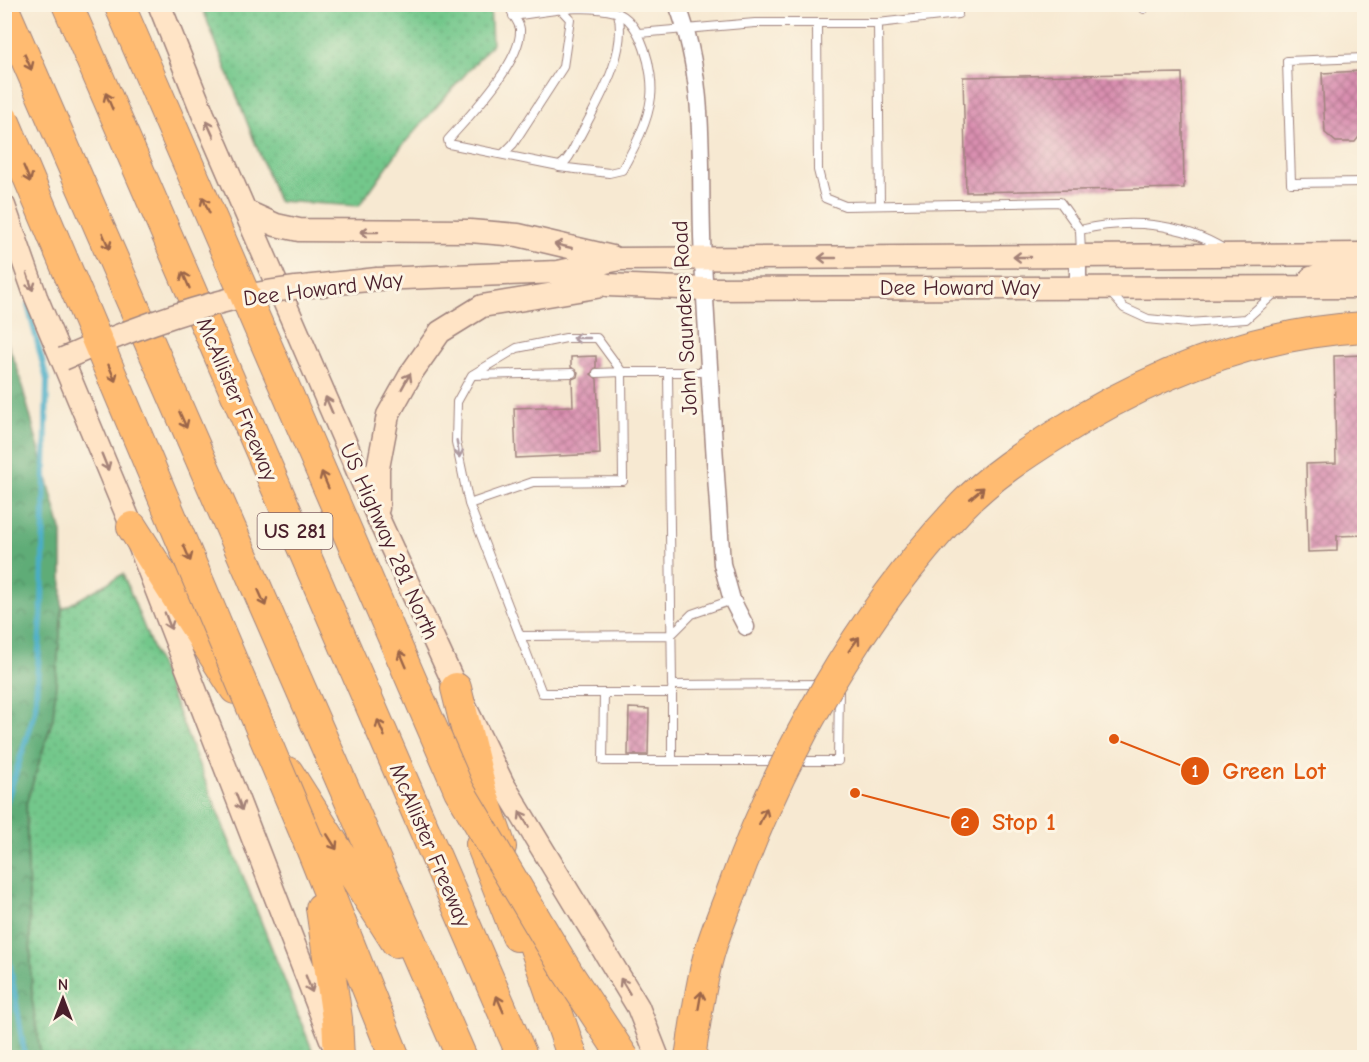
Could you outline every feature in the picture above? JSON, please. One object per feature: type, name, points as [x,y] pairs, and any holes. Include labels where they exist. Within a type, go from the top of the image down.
[{"type":"highway","name":"McAllister Freeway","points":[[67,4],[523,1058]]},
{"type":"highway","points":[[119,4],[459,790],[530,970],[551,1058]]},
{"type":"highway","name":"US 281","points":[[4,9],[462,1058]]},
{"type":"highway","points":[[4,120],[309,843],[395,1058]]},
{"type":"highway","points":[[690,1058],[707,961],[745,853],[787,764],[842,662],[905,574],[964,504],[1019,458],[1113,401],[1167,375],[1204,359],[1268,341],[1328,329],[1365,327]]},
{"type":"highway","points":[[132,527],[447,1022]]},
{"type":"highway","points":[[456,688],[482,793],[573,1058]]},
{"type":"highway","points":[[459,790],[568,973],[624,1058]]},
{"type":"highway","points":[[309,843],[327,937],[338,1058]]},
{"type":"main road","name":"US Highway 281 North","points":[[159,4],[245,211],[378,518],[456,688],[503,784],[638,1007],[658,1058]]},
{"type":"main road","points":[[4,207],[36,297],[132,527],[338,1058]]},
{"type":"main road","points":[[245,211],[276,225],[299,230],[470,231],[518,235],[620,259]]},
{"type":"main road","name":"Dee Howard Way","points":[[63,359],[157,322],[231,300],[291,288],[378,279],[558,272],[620,259],[1365,254]]},
{"type":"main road","points":[[1282,287],[1329,272],[1365,270]]},
{"type":"main road","name":"Dee Howard Way","points":[[558,272],[607,285],[705,289],[1365,287]]},
{"type":"main road","points":[[378,518],[378,468],[388,415],[412,372],[440,332],[482,306],[607,285]]},
{"type":"street","name":"John Saunders Road","points":[[677,4],[686,27],[699,95],[703,258],[722,564],[732,600],[746,627]]},
{"type":"street","points":[[1078,287],[1079,256]]},
{"type":"lane","points":[[509,4],[513,16],[520,28],[518,42],[509,64],[448,140],[449,144],[609,174],[621,170],[635,146],[651,94],[648,68],[639,33],[618,13],[590,6],[559,7],[513,16]]},
{"type":"lane","points":[[503,154],[513,144],[562,67],[570,19],[559,7]]},
{"type":"lane","points":[[559,166],[568,157],[601,96],[615,60],[620,22],[618,13]]},
{"type":"lane","points":[[639,33],[686,27],[754,23],[878,23],[958,14]]},
{"type":"lane","points":[[817,23],[818,170],[825,198],[845,206],[1060,202],[1080,230],[1079,256]]},
{"type":"lane","points":[[878,23],[880,205]]},
{"type":"lane","points":[[1365,58],[1287,61],[1291,183],[1365,182]]},
{"type":"lane","points":[[1080,230],[1105,224],[1166,225],[1203,236],[1235,255]]},
{"type":"lane","points":[[1105,287],[1124,308],[1140,316],[1148,319],[1188,323],[1246,319],[1282,287]]},
{"type":"lane","points":[[469,504],[534,482],[623,481],[622,372],[597,338],[566,338],[517,348],[472,375],[457,402],[456,442],[469,504],[542,693],[604,693],[839,684],[838,761],[603,761],[604,693]]},
{"type":"lane","points":[[668,372],[672,761]]},
{"type":"lane","points":[[597,373],[709,372]]},
{"type":"lane","points":[[472,375],[572,373]]},
{"type":"lane","points":[[520,636],[671,635],[692,614],[732,600]]},
{"type":"green space","points":[[201,5],[490,5],[492,44],[401,147],[359,206],[278,201]]},
{"type":"green space","points":[[4,335],[17,367],[62,533],[62,609],[53,718],[26,804],[32,999],[41,1057],[5,1057]]},
{"type":"green space","points":[[123,574],[315,1057],[41,1057],[32,999],[26,804],[53,718],[62,609]]},
{"type":"building","points":[[1361,71],[1365,129],[1355,142],[1336,142],[1325,133],[1322,73]]},
{"type":"building","points":[[1182,73],[1184,188],[966,192],[963,77]]},
{"type":"building","points":[[1365,355],[1365,535],[1337,536],[1337,551],[1308,552],[1306,464],[1336,463],[1334,356]]},
{"type":"building","points":[[596,356],[596,367],[591,374],[597,379],[600,454],[516,458],[514,408],[573,406],[572,379],[577,377],[578,372],[571,367],[571,357]]},
{"type":"building","points":[[629,708],[649,709],[648,755],[628,755]]},
{"type":"waterway","points":[[25,1058],[5,936],[5,806],[35,712],[42,603],[47,380],[28,305]]},
{"type":"place","name":"Green Lot","points":[[1114,739]]},
{"type":"place","name":"Stop 1","points":[[855,793]]}]
